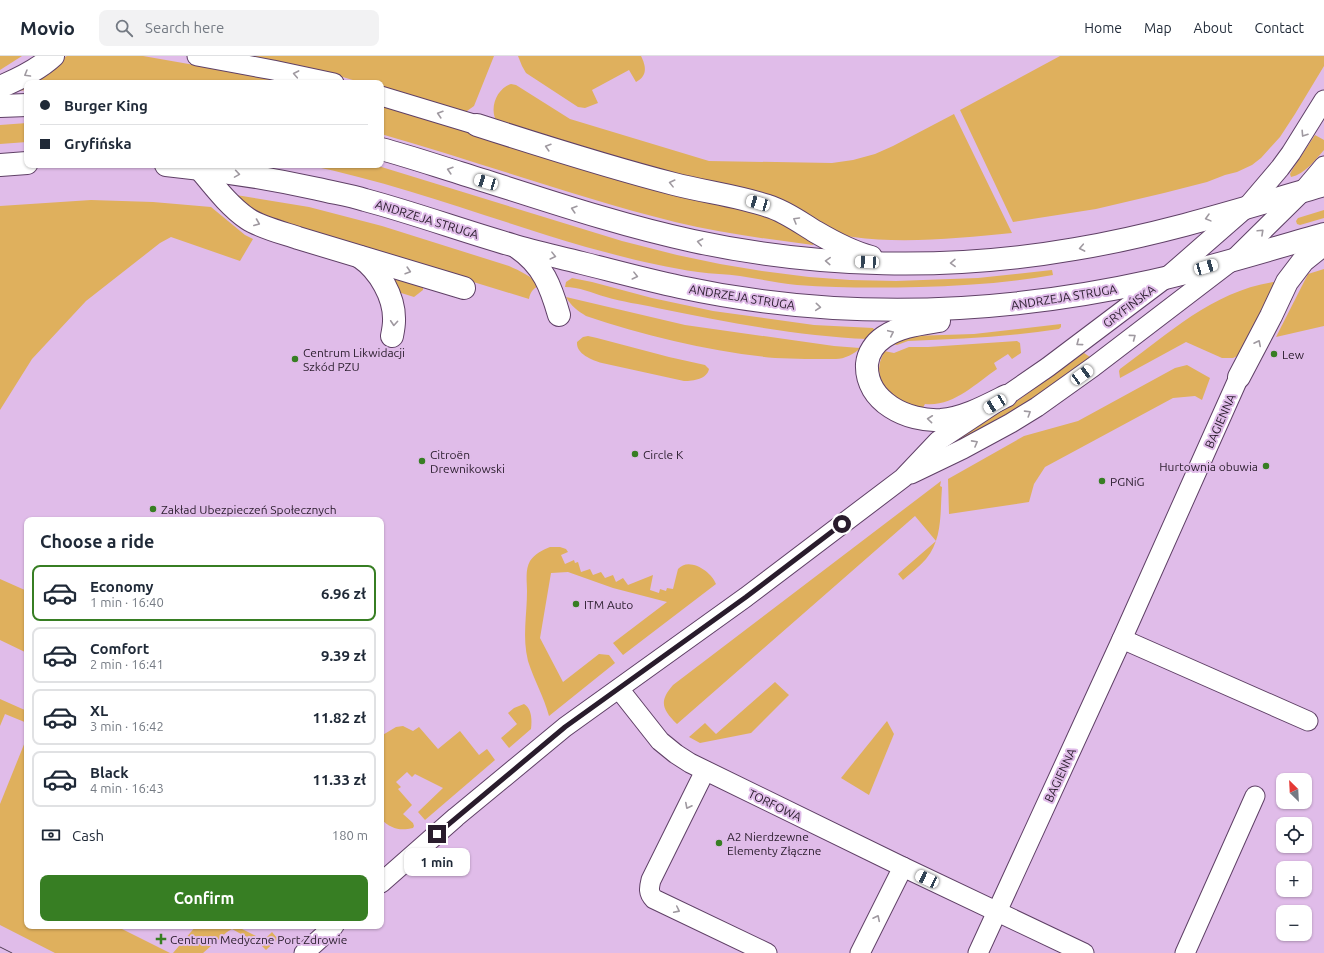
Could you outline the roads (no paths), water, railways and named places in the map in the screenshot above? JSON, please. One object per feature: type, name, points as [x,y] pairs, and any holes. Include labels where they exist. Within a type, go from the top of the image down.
[{"type":"main road","points":[[0,87],[13,82],[41,66],[53,56]]},
{"type":"main road","points":[[0,106],[24,105]]},
{"type":"main road","points":[[477,125],[608,166],[675,184],[746,199],[770,206],[857,253],[895,264]]},
{"type":"main road","points":[[384,151],[631,226],[694,241],[764,254],[810,260],[895,264],[996,261],[1074,250],[1149,233],[1324,186]]},
{"type":"main road","points":[[0,165],[24,164]]},
{"type":"main road","points":[[199,168],[220,194],[234,208],[250,220],[276,231],[464,288]]},
{"type":"main road","name":"ANDRZEJA STRUGA","points":[[199,168],[282,181],[363,199],[515,246],[681,287],[792,305],[836,309],[912,311],[984,308],[1047,301],[1166,278],[1324,234]]},
{"type":"main road","points":[[1239,377],[1287,282],[1303,262],[1324,244]]},
{"type":"main road","points":[[515,246],[528,255],[540,269],[551,290],[559,315]]},
{"type":"main road","points":[[357,255],[374,269],[386,288],[394,312],[392,336]]},
{"type":"main road","points":[[1006,396],[976,410],[949,419],[932,420],[912,416],[892,408],[876,393],[868,378],[868,357],[870,351],[881,339],[888,334],[903,328],[1047,301]]},
{"type":"street","points":[[197,56],[320,80]]},
{"type":"street","points":[[384,97],[477,125]]},
{"type":"street","name":"GRYFIŃSKA","points":[[384,880],[456,817],[565,727],[746,597],[903,478],[938,440],[1048,367],[1166,278],[1246,208],[1291,153],[1324,100]]},
{"type":"street","name":"GRYFIŃSKA","points":[[903,478],[964,449],[1011,423],[1149,325],[1233,260],[1302,192],[1324,166]]},
{"type":"street","name":"BAGIENNA","points":[[978,953],[1122,639],[1239,377]]},
{"type":"street","points":[[1122,639],[1308,721]]},
{"type":"street","name":"TORFOWA","points":[[619,689],[660,741],[676,754],[705,771],[997,911]]},
{"type":"street","points":[[705,771],[651,880],[648,888],[650,895],[654,899],[767,953]]},
{"type":"street","points":[[1185,953],[1255,796]]},
{"type":"street","points":[[860,953],[903,867]]},
{"type":"street","points":[[997,911],[1084,953]]},
{"type":"street","points":[[304,953],[331,929]]},
{"type":"tram line","points":[[0,947],[12,953]]},
{"type":"place","name":"Lew","points":[[1274,354]]},
{"type":"place","name":"Centrum Likwidacji Szkód PZU","points":[[295,359]]},
{"type":"place","name":"Circle K","points":[[635,454]]},
{"type":"place","name":"Citroën Drewnikowski","points":[[422,461]]},
{"type":"place","name":"Hurtownia obuwia","points":[[1266,466]]},
{"type":"place","name":"PGNiG","points":[[1102,481]]},
{"type":"place","name":"Zakład Ubezpieczeń Społecznych","points":[[153,509]]},
{"type":"place","name":"ITM Auto","points":[[576,604]]},
{"type":"place","name":"A2 Nierdzewne Elementy Złączne","points":[[719,843]]},
{"type":"place","name":"Centrum Medyczne Port Zdrowie","points":[[161,939]]}]
